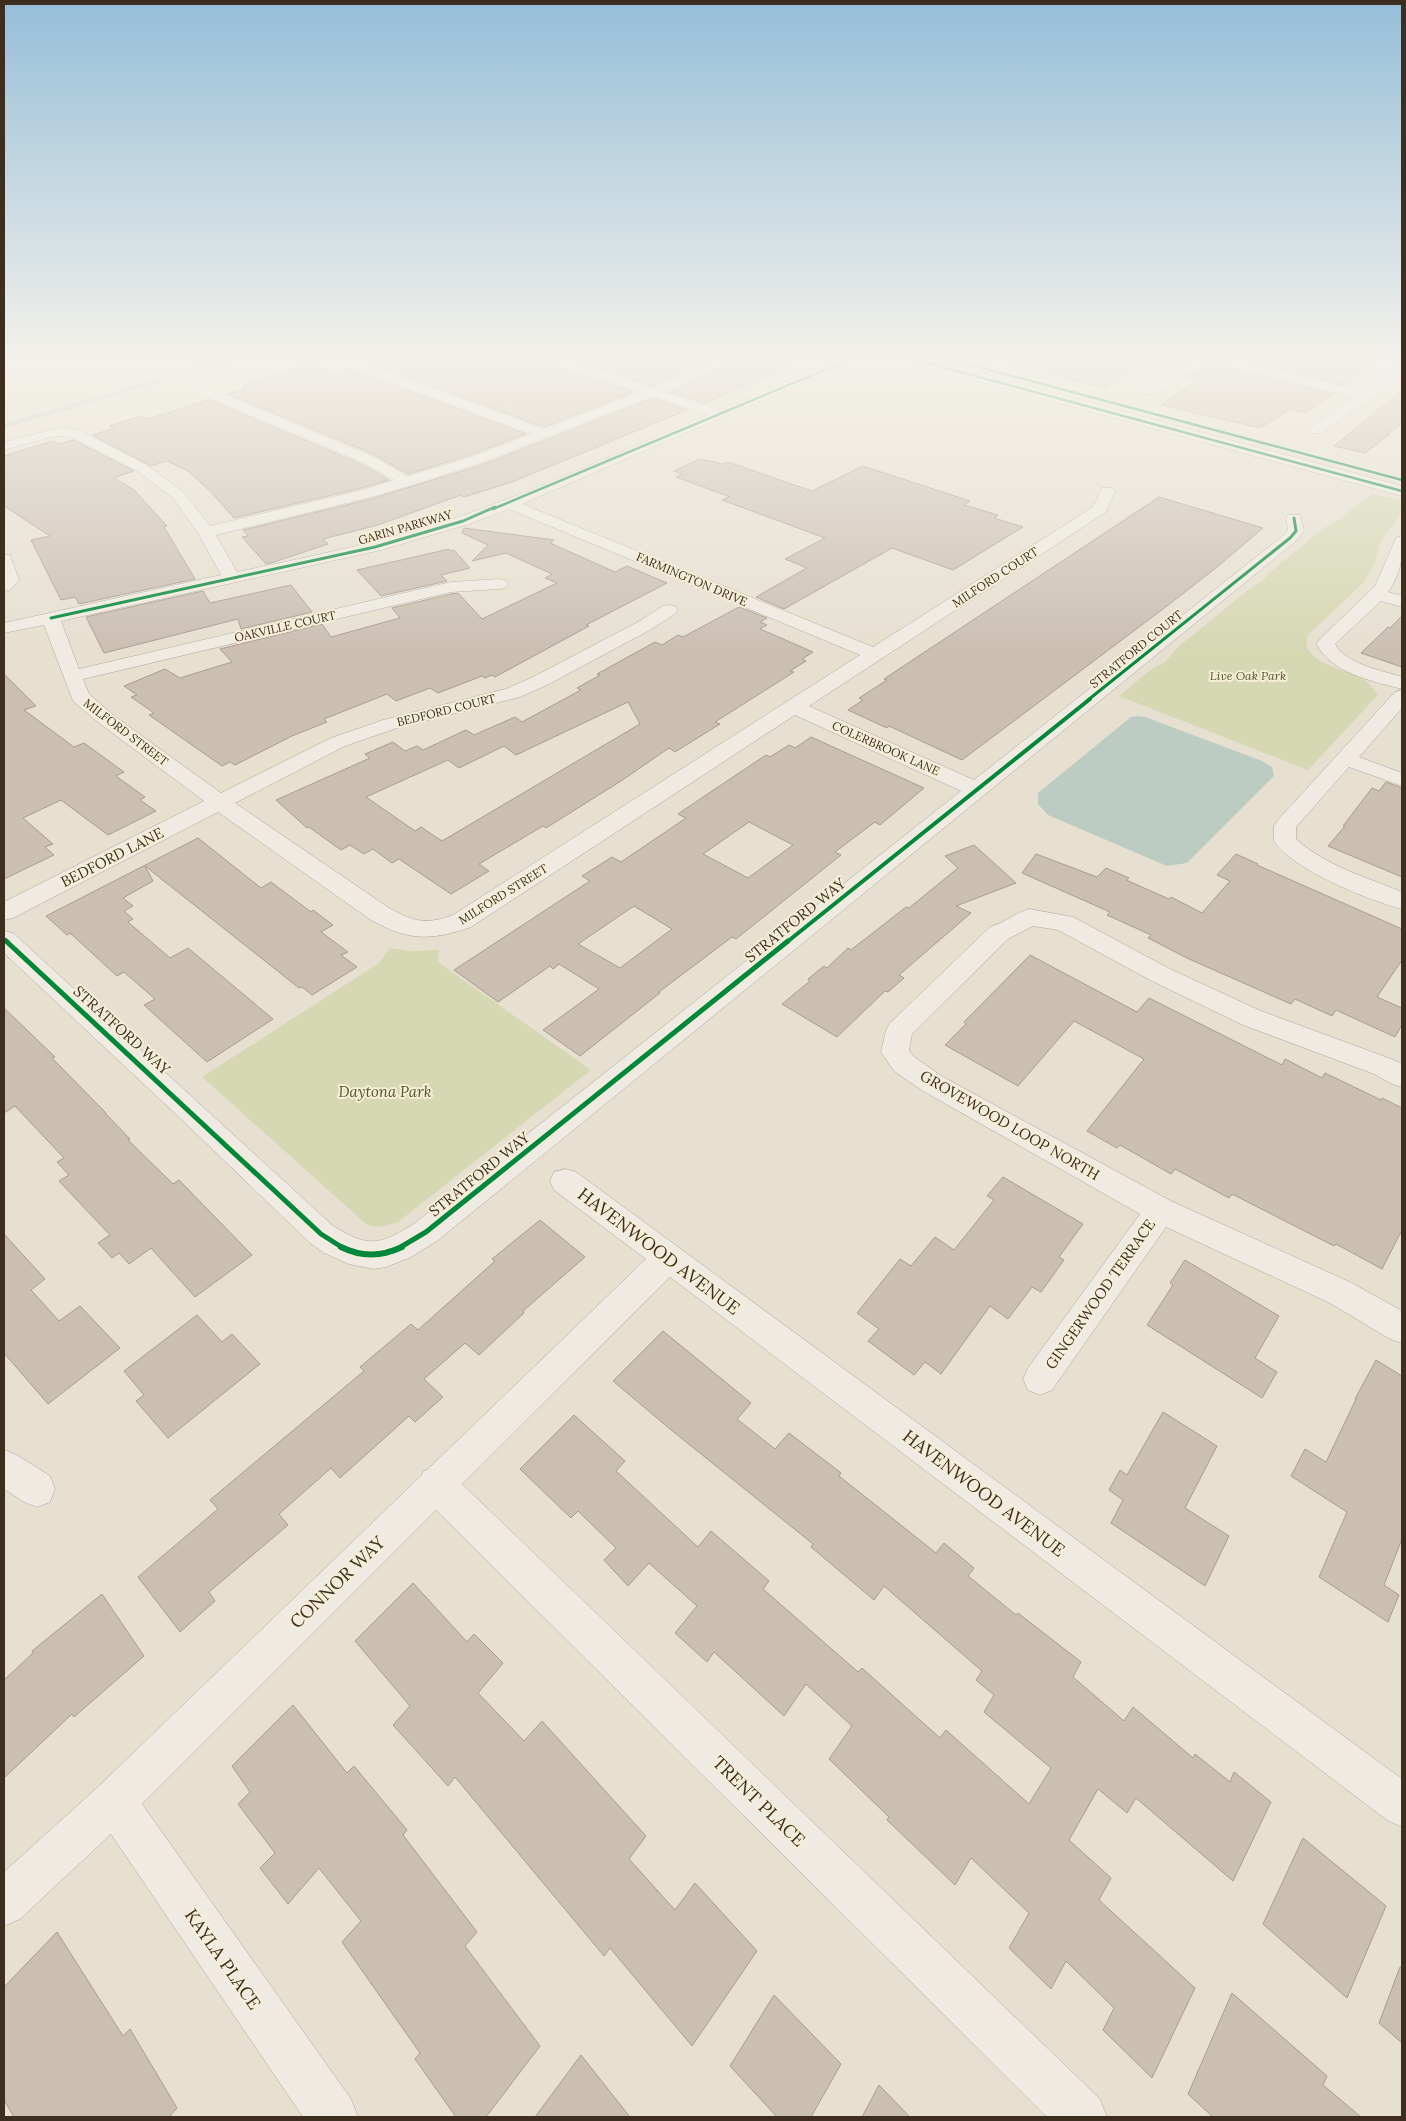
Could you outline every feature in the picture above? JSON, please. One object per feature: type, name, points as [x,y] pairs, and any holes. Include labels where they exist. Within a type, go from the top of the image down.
[{"type":"street","points":[[117,455],[142,468],[178,495],[206,532],[232,579]]},
{"type":"street","points":[[360,455],[408,482]]},
{"type":"street","points":[[206,532],[294,512],[408,482],[489,455]]},
{"type":"street","name":"GARIN PARKWAY","points":[[4,628],[402,540],[509,504],[624,455]]},
{"type":"street","points":[[1268,455],[1402,491]]},
{"type":"street","points":[[1308,455],[1402,480]]},
{"type":"street","name":"MILFORD COURT","points":[[874,655],[1100,509],[1107,491]]},
{"type":"street","name":"FARMINGTON DRIVE","points":[[509,504],[874,655]]},
{"type":"street","name":"STRATFORD COURT","points":[[977,790],[1290,538],[1296,530],[1294,518]]},
{"type":"street","points":[[1402,540],[1396,550],[1387,581],[1325,643],[1326,649],[1332,656],[1343,663],[1402,683]]},
{"type":"street","points":[[4,559],[10,580],[4,586]]},
{"type":"street","name":"OAKVILLE COURT","points":[[73,676],[450,587],[499,584]]},
{"type":"street","points":[[1376,594],[1402,602]]},
{"type":"street","name":"BEDFORD COURT","points":[[220,802],[338,742],[367,731],[513,693],[540,681],[644,626],[668,610]]},
{"type":"street","name":"MILFORD STREET","points":[[51,618],[80,697],[106,719],[220,802],[380,914],[403,927],[422,931],[444,928],[462,921],[874,655]]},
{"type":"street","points":[[1402,696],[1285,826],[1286,841],[1294,850],[1317,865],[1402,901]]},
{"type":"street","name":"COLERBROOK LANE","points":[[794,707],[977,790]]},
{"type":"street","points":[[1346,759],[1402,780]]},
{"type":"street","name":"STRATFORD WAY","points":[[4,939],[192,1110],[321,1234],[337,1246],[350,1252],[374,1256],[390,1253],[409,1244],[426,1232],[977,790]]},
{"type":"street","name":"BEDFORD LANE","points":[[4,912],[220,802]]},
{"type":"street","name":"GROVEWOOD LOOP NORTH","points":[[1402,1077],[1384,1067],[1252,1018],[1161,975],[1064,923],[1029,916],[1008,930],[999,933],[899,1030],[895,1052],[904,1064],[933,1084],[1160,1210],[1341,1293],[1402,1328]]},
{"type":"street","name":"HAVENWOOD AVENUE","points":[[565,1181],[1402,1805]]},
{"type":"street","name":"GINGERWOOD TERRACE","points":[[1040,1379],[1160,1210]]},
{"type":"street","name":"CONNOR WAY","points":[[4,1903],[114,1801],[668,1258]]},
{"type":"street","points":[[4,1468],[37,1489]]},
{"type":"street","name":"TRENT PLACE","points":[[436,1484],[1082,2117]]},
{"type":"street","name":"KAYLA PLACE","points":[[114,1801],[333,2117]]},
{"type":"green space","name":"Live Oak Park","points":[[1371,494],[1402,500],[1402,513],[1381,540],[1374,566],[1364,582],[1309,634],[1307,644],[1310,652],[1317,659],[1364,680],[1378,695],[1308,770],[1119,696],[1153,668],[1165,662],[1177,648],[1249,589],[1266,578],[1269,573],[1321,530],[1341,518]]},
{"type":"green space","name":"Daytona Park","points":[[390,948],[409,951],[439,950],[438,962],[591,1070],[398,1222],[378,1227],[366,1224],[202,1077],[379,963]]},
{"type":"shaded area","points":[[1131,717],[1145,717],[1262,761],[1272,767],[1274,776],[1187,863],[1167,866],[1048,815],[1038,804],[1038,793]]},
{"type":"building","points":[[102,455],[134,471],[114,478],[134,490],[167,526],[164,527],[195,579],[79,604],[75,597],[61,600],[31,540],[50,536],[4,506],[4,456]]},
{"type":"building","points":[[130,455],[340,455],[361,464],[389,480],[234,518],[211,492],[188,471],[167,461],[151,466]]},
{"type":"building","points":[[375,455],[470,455],[470,455],[408,474]]},
{"type":"building","points":[[508,455],[578,455],[512,482],[464,497],[461,495],[378,525],[323,539],[328,544],[266,564],[242,537],[248,536],[243,530],[371,499],[482,465]]},
{"type":"building","points":[[700,459],[723,464],[728,462],[812,491],[863,466],[970,501],[964,505],[998,515],[994,518],[1023,527],[953,570],[892,548],[784,609],[756,597],[807,568],[785,559],[825,538],[722,500],[730,497],[676,477],[682,474],[674,471]]},
{"type":"building","points":[[1159,497],[1263,528],[1167,606],[962,760],[889,726],[887,728],[848,710],[863,700],[859,698],[887,680],[884,679]]},
{"type":"building","points":[[464,528],[554,540],[550,543],[615,572],[627,566],[667,583],[586,625],[589,626],[495,677],[492,675],[485,678],[482,676],[438,693],[430,688],[396,701],[387,694],[324,719],[327,722],[292,736],[235,765],[230,762],[222,766],[149,715],[154,713],[131,697],[137,695],[124,686],[165,669],[180,678],[232,662],[220,649],[322,624],[331,637],[400,618],[392,608],[451,594],[458,593],[482,619],[557,583],[545,578],[552,574],[506,553],[472,561],[488,545],[462,533]]},
{"type":"building","points":[[449,549],[451,551],[454,550],[470,568],[441,575],[447,581],[381,596],[357,570]]},
{"type":"building","points":[[291,585],[312,612],[241,629],[238,619],[104,653],[86,617],[203,591],[210,603]]},
{"type":"building","points":[[739,607],[767,618],[760,622],[767,625],[760,629],[813,652],[802,659],[806,661],[790,671],[794,672],[715,722],[720,724],[675,752],[669,748],[546,828],[543,826],[479,864],[489,871],[451,894],[399,859],[392,863],[373,849],[364,854],[350,845],[341,850],[309,827],[307,828],[276,800],[370,758],[365,754],[393,742],[405,751],[417,746],[423,750],[466,730],[474,735],[515,717],[522,722],[581,690],[577,688],[600,675],[597,674],[655,642],[662,645],[678,635],[683,637]],"holes":[[[628,702],[640,724],[442,841],[421,827],[415,831],[366,797],[448,760],[459,768],[504,746],[516,755]]]},
{"type":"building","points":[[1402,616],[1402,667],[1361,653],[1388,627],[1390,628]]},
{"type":"building","points":[[4,674],[36,706],[24,710],[74,747],[84,743],[124,772],[116,776],[145,797],[140,800],[156,811],[108,835],[61,800],[23,818],[53,844],[45,847],[54,855],[4,879]]},
{"type":"building","points":[[811,737],[924,788],[880,825],[875,822],[835,852],[841,855],[736,939],[732,937],[659,992],[580,1056],[543,1030],[599,989],[559,964],[553,969],[550,966],[498,1002],[454,970],[590,881],[582,876],[612,857],[621,862],[686,818],[678,814],[766,755],[770,757],[789,745],[795,748]],"holes":[[[749,822],[793,845],[748,878],[703,854]],[[634,906],[672,929],[620,968],[578,944]]]},
{"type":"building","points":[[1386,782],[1402,788],[1402,877],[1328,846],[1372,788],[1379,791]]},
{"type":"building","points":[[198,838],[261,888],[271,882],[311,912],[313,910],[333,925],[321,932],[348,952],[341,955],[357,967],[312,995],[302,987],[299,988],[145,866],[153,881],[123,898],[133,906],[124,911],[133,919],[128,922],[170,958],[188,948],[273,1019],[207,1062],[144,1005],[155,999],[124,972],[117,976],[70,933],[67,935],[46,916]]},
{"type":"building","points":[[974,845],[1016,883],[956,906],[971,913],[899,975],[904,978],[888,992],[885,991],[837,1037],[782,1004],[810,981],[808,979],[824,966],[827,968],[848,948],[851,950],[906,907],[909,908],[958,868],[945,856]]},
{"type":"building","points":[[1036,854],[1097,877],[1106,868],[1129,878],[1126,880],[1169,899],[1171,897],[1202,913],[1230,881],[1217,875],[1236,854],[1402,929],[1402,960],[1377,997],[1402,1008],[1402,1025],[1395,1037],[1336,1010],[1332,1016],[1295,999],[1291,1004],[1189,959],[1148,938],[1151,935],[1107,915],[1110,912],[1022,873]]},
{"type":"building","points":[[1030,955],[1137,1012],[1149,998],[1282,1065],[1285,1059],[1322,1078],[1325,1073],[1402,1108],[1402,1230],[1382,1269],[1336,1244],[1334,1246],[1232,1194],[1229,1198],[1175,1169],[1171,1174],[1120,1145],[1117,1148],[1087,1131],[1144,1059],[1074,1021],[1018,1086],[945,1045],[966,1024],[964,1022]]},
{"type":"building","points":[[4,1008],[55,1057],[52,1058],[130,1139],[128,1140],[173,1184],[179,1180],[252,1255],[195,1297],[151,1248],[129,1264],[119,1253],[112,1258],[98,1243],[110,1235],[59,1181],[69,1175],[57,1162],[64,1158],[15,1106],[4,1113]]},
{"type":"building","points":[[1003,1177],[1083,1224],[1059,1257],[1064,1260],[1041,1292],[1032,1287],[1008,1319],[990,1306],[941,1374],[925,1362],[914,1375],[868,1341],[879,1329],[857,1313],[900,1259],[911,1266],[935,1237],[954,1250],[994,1200],[987,1196]]},
{"type":"building","points":[[540,1220],[585,1257],[523,1311],[524,1313],[479,1355],[465,1343],[424,1379],[443,1397],[415,1422],[409,1416],[340,1478],[331,1468],[279,1514],[288,1525],[209,1592],[215,1601],[180,1632],[138,1577],[218,1509],[210,1500],[364,1371],[360,1367],[411,1324],[418,1330],[495,1261],[492,1259]]},
{"type":"building","points":[[4,1234],[45,1279],[31,1290],[59,1321],[80,1306],[120,1348],[48,1404],[4,1353]]},
{"type":"building","points":[[1185,1260],[1279,1316],[1255,1358],[1277,1372],[1262,1398],[1147,1325],[1173,1285],[1170,1283]]},
{"type":"building","points":[[197,1315],[222,1342],[232,1334],[260,1364],[168,1438],[136,1401],[144,1395],[124,1371]]},
{"type":"building","points":[[663,1331],[751,1403],[737,1419],[775,1449],[789,1433],[841,1473],[839,1476],[936,1553],[944,1543],[974,1568],[968,1576],[1016,1615],[1018,1613],[1081,1662],[1073,1677],[1124,1721],[1133,1707],[1193,1758],[1195,1754],[1230,1782],[1234,1772],[1271,1802],[1233,1881],[1136,1798],[1127,1813],[1098,1789],[1069,1840],[1111,1878],[1099,1900],[1195,1988],[1152,2078],[1103,2030],[1114,2008],[1066,1961],[1051,1989],[1009,1948],[1029,1913],[971,1858],[955,1885],[887,1820],[889,1817],[829,1759],[852,1726],[806,1684],[784,1716],[714,1652],[707,1662],[675,1633],[697,1606],[649,1563],[628,1586],[604,1560],[616,1548],[578,1511],[571,1518],[520,1469],[574,1415],[625,1461],[616,1471],[698,1547],[711,1531],[769,1581],[763,1589],[858,1672],[862,1668],[940,1738],[946,1730],[1029,1804],[1051,1768],[984,1712],[994,1695],[976,1680],[982,1671],[884,1586],[874,1600],[811,1547],[813,1544],[613,1381]]},
{"type":"building","points":[[1376,1360],[1402,1376],[1402,1539],[1384,1585],[1399,1595],[1388,1622],[1319,1577],[1347,1512],[1291,1476],[1305,1449],[1326,1462],[1355,1399]]},
{"type":"building","points":[[1163,1412],[1217,1446],[1185,1508],[1229,1536],[1205,1586],[1111,1523],[1123,1500],[1109,1490],[1120,1470],[1127,1475]]},
{"type":"building","points":[[413,1583],[467,1642],[474,1634],[503,1663],[478,1693],[524,1741],[542,1721],[646,1836],[629,1859],[675,1910],[695,1883],[757,1951],[692,2046],[610,1948],[604,1956],[455,1777],[448,1786],[393,1725],[410,1706],[355,1641]]},
{"type":"building","points":[[102,1594],[144,1656],[74,1717],[72,1714],[4,1778],[4,1680],[33,1653],[32,1651]]},
{"type":"building","points":[[293,1705],[347,1773],[354,1766],[407,1830],[403,1835],[477,1932],[465,1946],[540,2046],[486,2117],[456,2117],[415,2059],[420,2053],[342,1942],[361,1921],[319,1868],[288,1904],[260,1868],[275,1853],[238,1804],[250,1792],[232,1766]]},
{"type":"building","points":[[1303,1838],[1386,1906],[1347,1998],[1263,1924]]},
{"type":"building","points":[[57,1932],[123,2036],[130,2029],[177,2108],[169,2117],[14,2117],[4,2100],[4,1987]]},
{"type":"building","points":[[1400,1967],[1402,1967],[1402,2043],[1379,2023]]},
{"type":"building","points":[[1232,1993],[1327,2076],[1323,2085],[1361,2117],[1213,2117],[1188,2094]]},
{"type":"building","points":[[774,1995],[841,2064],[811,2117],[777,2117],[730,2066]]},
{"type":"building","points":[[581,2055],[630,2117],[535,2117]]},
{"type":"building","points":[[879,2085],[910,2117],[862,2117]]},
{"type":"cycle path","points":[[51,618],[375,547],[463,521],[621,455]]},
{"type":"cycle path","points":[[1268,455],[1402,491]]},
{"type":"cycle path","points":[[1308,455],[1402,480]]},
{"type":"cycle path","points":[[4,939],[321,1234],[349,1251],[374,1255],[386,1253],[426,1232],[1290,538],[1296,531],[1294,518]]}]
